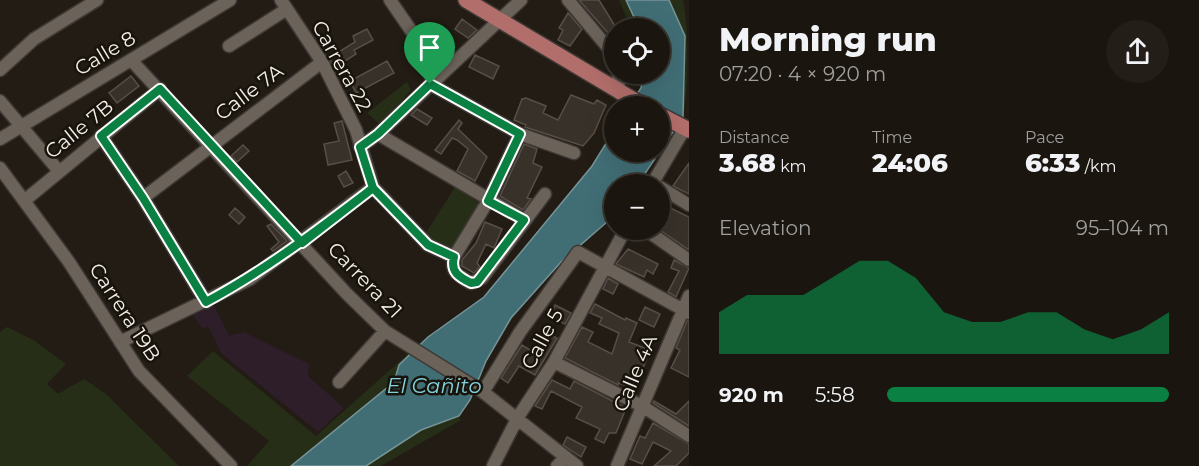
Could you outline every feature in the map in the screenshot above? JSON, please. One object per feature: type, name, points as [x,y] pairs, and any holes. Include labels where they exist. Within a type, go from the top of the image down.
[{"type":"main road","points":[[466,0],[622,95]]},
{"type":"main road","points":[[670,120],[685,128]]},
{"type":"street","points":[[0,70],[34,39],[97,0]]},
{"type":"street","name":"Calle 8","points":[[0,139],[230,0]]},
{"type":"street","points":[[390,0],[441,74]]},
{"type":"street","points":[[360,147],[378,134],[521,0]]},
{"type":"street","points":[[568,0],[604,43]]},
{"type":"street","points":[[229,46],[284,4]]},
{"type":"street","name":"Carrera 22","points":[[284,4],[322,62],[356,130],[373,188],[428,245],[454,257]]},
{"type":"street","name":"Carrera 21","points":[[131,60],[212,145],[347,294],[385,331],[518,417],[577,466]]},
{"type":"street","name":"Calle 7A","points":[[143,198],[322,62]]},
{"type":"street","points":[[430,84],[520,134],[574,153]]},
{"type":"street","points":[[620,84],[622,95]]},
{"type":"street","name":"Calle 7B","points":[[24,201],[58,170],[160,89]]},
{"type":"street","points":[[0,101],[58,170]]},
{"type":"street","points":[[661,174],[685,128]]},
{"type":"street","points":[[378,134],[456,178],[488,201],[524,220]]},
{"type":"street","points":[[520,134],[488,201],[454,257],[452,266],[459,276],[471,283],[482,278],[546,194]]},
{"type":"street","points":[[101,136],[143,198],[206,302]]},
{"type":"street","name":"Carrera 19B","points":[[0,168],[69,262],[139,371],[231,466]]},
{"type":"street","points":[[120,342],[250,279],[302,243],[373,188]]},
{"type":"street","points":[[670,194],[689,205]]},
{"type":"street","name":"Calle 5","points":[[493,466],[518,417],[554,362],[620,240]]},
{"type":"street","points":[[660,240],[689,260]]},
{"type":"street","points":[[482,392],[520,332],[578,252],[686,312]]},
{"type":"street","name":"Calle 4A","points":[[619,465],[642,406],[686,312],[689,296]]},
{"type":"street","points":[[339,382],[385,331]]},
{"type":"street","points":[[554,362],[642,406],[689,436]]},
{"type":"street","points":[[557,466],[566,457]]},
{"type":"shaded area","points":[[213,303],[229,336],[244,332],[309,364],[308,376],[344,408],[318,432],[221,353],[208,326],[202,329],[192,314]]},
{"type":"green space","points":[[619,0],[683,0],[688,58],[683,117],[670,109],[670,96],[647,96],[642,93],[642,84],[670,84],[670,18],[627,18]]},
{"type":"green space","points":[[407,82],[411,90],[381,125],[367,113]]},
{"type":"green space","points":[[455,187],[479,203],[449,252],[424,236]]},
{"type":"green space","points":[[7,327],[35,341],[66,364],[47,384],[58,394],[84,379],[106,394],[179,466],[0,466],[0,332]]},
{"type":"green space","points":[[213,351],[316,436],[410,352],[461,420],[381,466],[247,466],[269,441],[187,376]]},
{"type":"water","points":[[626,0],[669,0],[685,36],[683,117],[670,136],[670,96],[636,96],[642,84],[670,84],[670,18],[634,18]]},
{"type":"water","name":"El Cañito","points":[[604,147],[604,162],[652,162],[645,174],[604,174],[604,225],[561,262],[511,318],[486,361],[470,400],[459,416],[421,430],[366,466],[291,466],[394,382],[399,365],[428,337],[484,297],[592,166]]},
{"type":"building","points":[[579,0],[599,0],[610,18],[604,18],[604,28]]},
{"type":"building","points":[[568,13],[582,29],[570,46],[558,40],[563,30],[559,28]]},
{"type":"building","points":[[462,19],[477,30],[468,38],[455,29]]},
{"type":"building","points":[[367,29],[373,40],[354,50],[356,54],[334,68],[329,58],[355,42],[353,36]]},
{"type":"building","points":[[475,55],[499,66],[493,79],[469,67]]},
{"type":"building","points":[[387,61],[394,73],[356,93],[350,81]]},
{"type":"building","points":[[131,76],[139,86],[117,103],[109,93]]},
{"type":"building","points":[[571,95],[594,104],[597,100],[604,104],[604,110],[594,133],[583,146],[525,127],[526,125],[514,120],[522,99],[526,98],[546,106],[543,113],[558,120]]},
{"type":"building","points":[[417,109],[432,118],[427,125],[411,115]]},
{"type":"building","points":[[459,120],[462,123],[458,129],[487,157],[475,181],[457,171],[468,149],[457,140],[452,138],[441,154],[435,150]]},
{"type":"building","points":[[342,121],[352,160],[328,165],[324,144],[339,141],[334,123]]},
{"type":"building","points":[[524,144],[537,149],[533,163],[542,167],[527,198],[531,199],[523,210],[500,196]]},
{"type":"building","points":[[243,145],[249,151],[237,162],[231,156]]},
{"type":"building","points":[[689,163],[689,194],[673,186]]},
{"type":"building","points":[[346,171],[353,183],[344,187],[338,176]]},
{"type":"building","points":[[235,208],[245,217],[239,224],[229,215]]},
{"type":"building","points":[[670,208],[689,217],[689,250],[670,237]]},
{"type":"building","points":[[485,222],[502,229],[494,248],[486,244],[477,263],[480,267],[474,273],[462,266],[462,260],[476,243]]},
{"type":"building","points":[[271,224],[287,241],[273,251],[271,249],[279,242],[267,226]]},
{"type":"building","points":[[628,249],[658,264],[653,274],[647,270],[644,277],[616,264]]},
{"type":"building","points":[[674,260],[689,268],[676,297],[668,292],[679,271],[671,268]]},
{"type":"building","points":[[608,278],[618,284],[613,294],[603,289]]},
{"type":"building","points":[[595,304],[625,320],[626,318],[637,323],[629,342],[650,350],[635,389],[618,383],[618,385],[565,358],[582,327],[593,332],[588,342],[612,354],[619,333],[599,324],[602,318],[590,313]]},
{"type":"building","points":[[555,305],[571,313],[565,324],[550,317]]},
{"type":"building","points":[[645,307],[660,314],[654,327],[639,320]]},
{"type":"building","points":[[687,321],[689,321],[689,377],[671,368],[680,350],[676,348]]},
{"type":"building","points":[[550,335],[557,338],[535,375],[519,366],[508,383],[501,378],[522,345],[540,356]]},
{"type":"building","points":[[552,380],[570,389],[574,381],[626,408],[616,433],[609,433],[604,443],[595,439],[600,429],[576,418],[582,407],[551,391],[542,409],[535,406]]},
{"type":"building","points":[[654,401],[676,414],[689,401],[689,426],[653,403]]},
{"type":"building","points":[[653,423],[689,444],[689,453],[676,466],[654,466],[671,451],[653,442],[642,464],[630,459],[640,436],[645,438]]},
{"type":"building","points":[[567,437],[586,447],[581,457],[563,445]]},
{"type":"route","points":[[430,84],[378,134],[360,147],[373,188],[302,243],[160,89],[101,136],[143,198],[206,302],[250,279],[302,243],[373,188],[428,245],[442,254],[454,257],[452,266],[454,272],[471,283],[477,282],[524,220],[488,201],[520,134],[430,84]]}]
